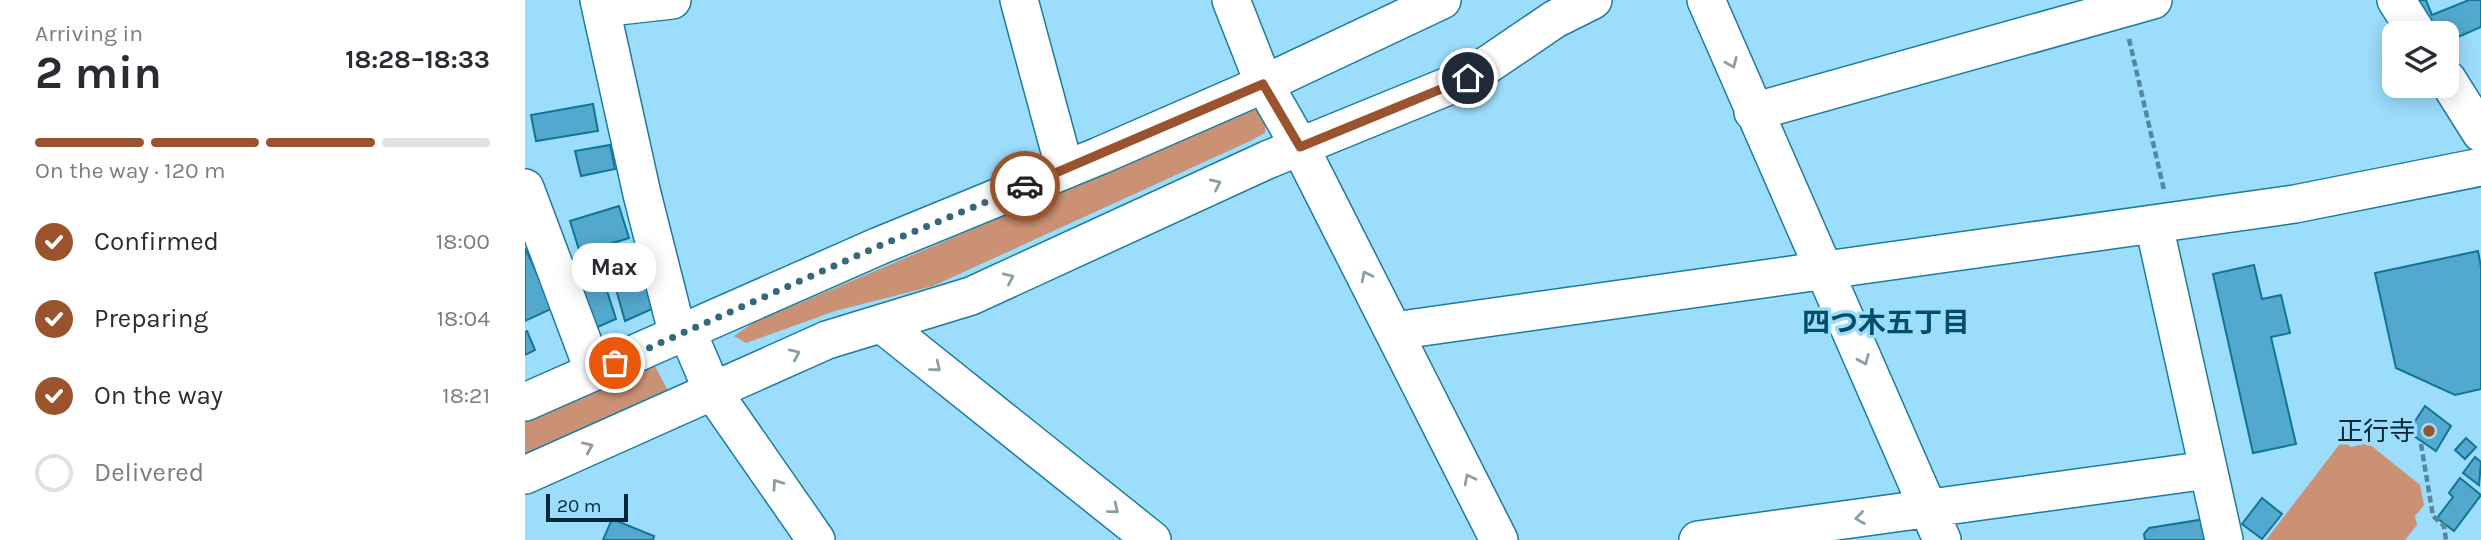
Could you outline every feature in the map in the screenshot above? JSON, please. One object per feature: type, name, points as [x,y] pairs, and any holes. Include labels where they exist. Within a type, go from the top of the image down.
[{"type":"street","points":[[671,0],[600,4],[650,231],[682,333],[713,393],[815,540]]},
{"type":"street","points":[[1019,0],[1065,170]]},
{"type":"street","points":[[1231,0],[1263,84],[1300,147],[1499,540]]},
{"type":"street","points":[[525,402],[879,246],[1065,170],[1263,84],[1442,0]]},
{"type":"street","points":[[525,475],[827,340],[971,296],[1300,147],[1468,78],[1555,19],[1593,0]]},
{"type":"street","points":[[1706,0],[1935,524]]},
{"type":"street","points":[[2396,0],[2409,21]]},
{"type":"street","points":[[1753,112],[2137,4]]},
{"type":"street","points":[[2459,98],[2481,134]]},
{"type":"street","points":[[1394,331],[2295,204],[2481,167]]},
{"type":"street","points":[[525,188],[594,372]]},
{"type":"street","points":[[2162,223],[2208,470],[2224,540]]},
{"type":"street","points":[[883,324],[1152,540]]},
{"type":"street","points":[[1698,540],[1935,524],[2208,470]]},
{"type":"path","points":[[2137,4],[2162,223]]},
{"type":"path","points":[[2421,444],[2433,516],[2444,526],[2446,540]]},
{"type":"shaded area","points":[[1255,109],[1266,116],[1265,133],[933,286],[835,311],[746,343],[734,336],[753,323]]},
{"type":"shaded area","points":[[642,366],[655,366],[669,393],[525,457],[525,421]]},
{"type":"shaded area","points":[[2342,441],[2351,447],[2368,443],[2420,485],[2424,505],[2415,516],[2417,525],[2405,540],[2266,540]]},
{"type":"building","points":[[2411,0],[2426,0],[2432,15],[2469,0],[2481,0],[2481,27],[2459,37],[2459,21],[2425,21]]},
{"type":"building","points":[[593,104],[598,131],[536,141],[531,115]]},
{"type":"building","points":[[610,145],[615,169],[581,176],[575,151]]},
{"type":"building","points":[[619,206],[629,238],[580,253],[570,221]]},
{"type":"building","points":[[525,248],[553,308],[525,321]]},
{"type":"building","points":[[639,248],[652,309],[625,321],[616,289],[624,286],[615,254]]},
{"type":"building","points":[[2478,251],[2481,267],[2481,389],[2455,395],[2396,368],[2375,273]]},
{"type":"building","points":[[594,262],[597,270],[600,269],[616,319],[591,330],[573,281],[586,276],[583,266]]},
{"type":"building","points":[[2254,265],[2262,299],[2281,295],[2290,333],[2271,337],[2296,444],[2253,453],[2213,274]]},
{"type":"building","points":[[527,331],[535,350],[525,355],[525,332]]},
{"type":"building","points":[[2425,406],[2451,426],[2436,451],[2408,432]]},
{"type":"building","points":[[2466,438],[2476,447],[2465,459],[2455,450]]},
{"type":"building","points":[[2475,457],[2481,462],[2479,485],[2463,473]]},
{"type":"building","points":[[2460,478],[2481,495],[2454,531],[2437,518],[2453,497],[2449,493]]},
{"type":"building","points":[[2262,498],[2282,514],[2262,539],[2242,524]]},
{"type":"building","points":[[612,519],[654,536],[653,540],[603,540]]},
{"type":"building","points":[[2205,519],[2208,540],[2145,540],[2144,534],[2149,528]]},
{"type":"way so far","points":[[615,363],[879,246],[1025,186]]},
{"type":"place","name":"Max","points":[[615,363]]},
{"type":"place","name":"正行寺","points":[[2429,431]]},
{"type":"district","name":"四つ木五丁目","points":[[1886,322]]},
{"type":"route","points":[[1025,186],[1263,84],[1300,147],[1468,78]]}]
